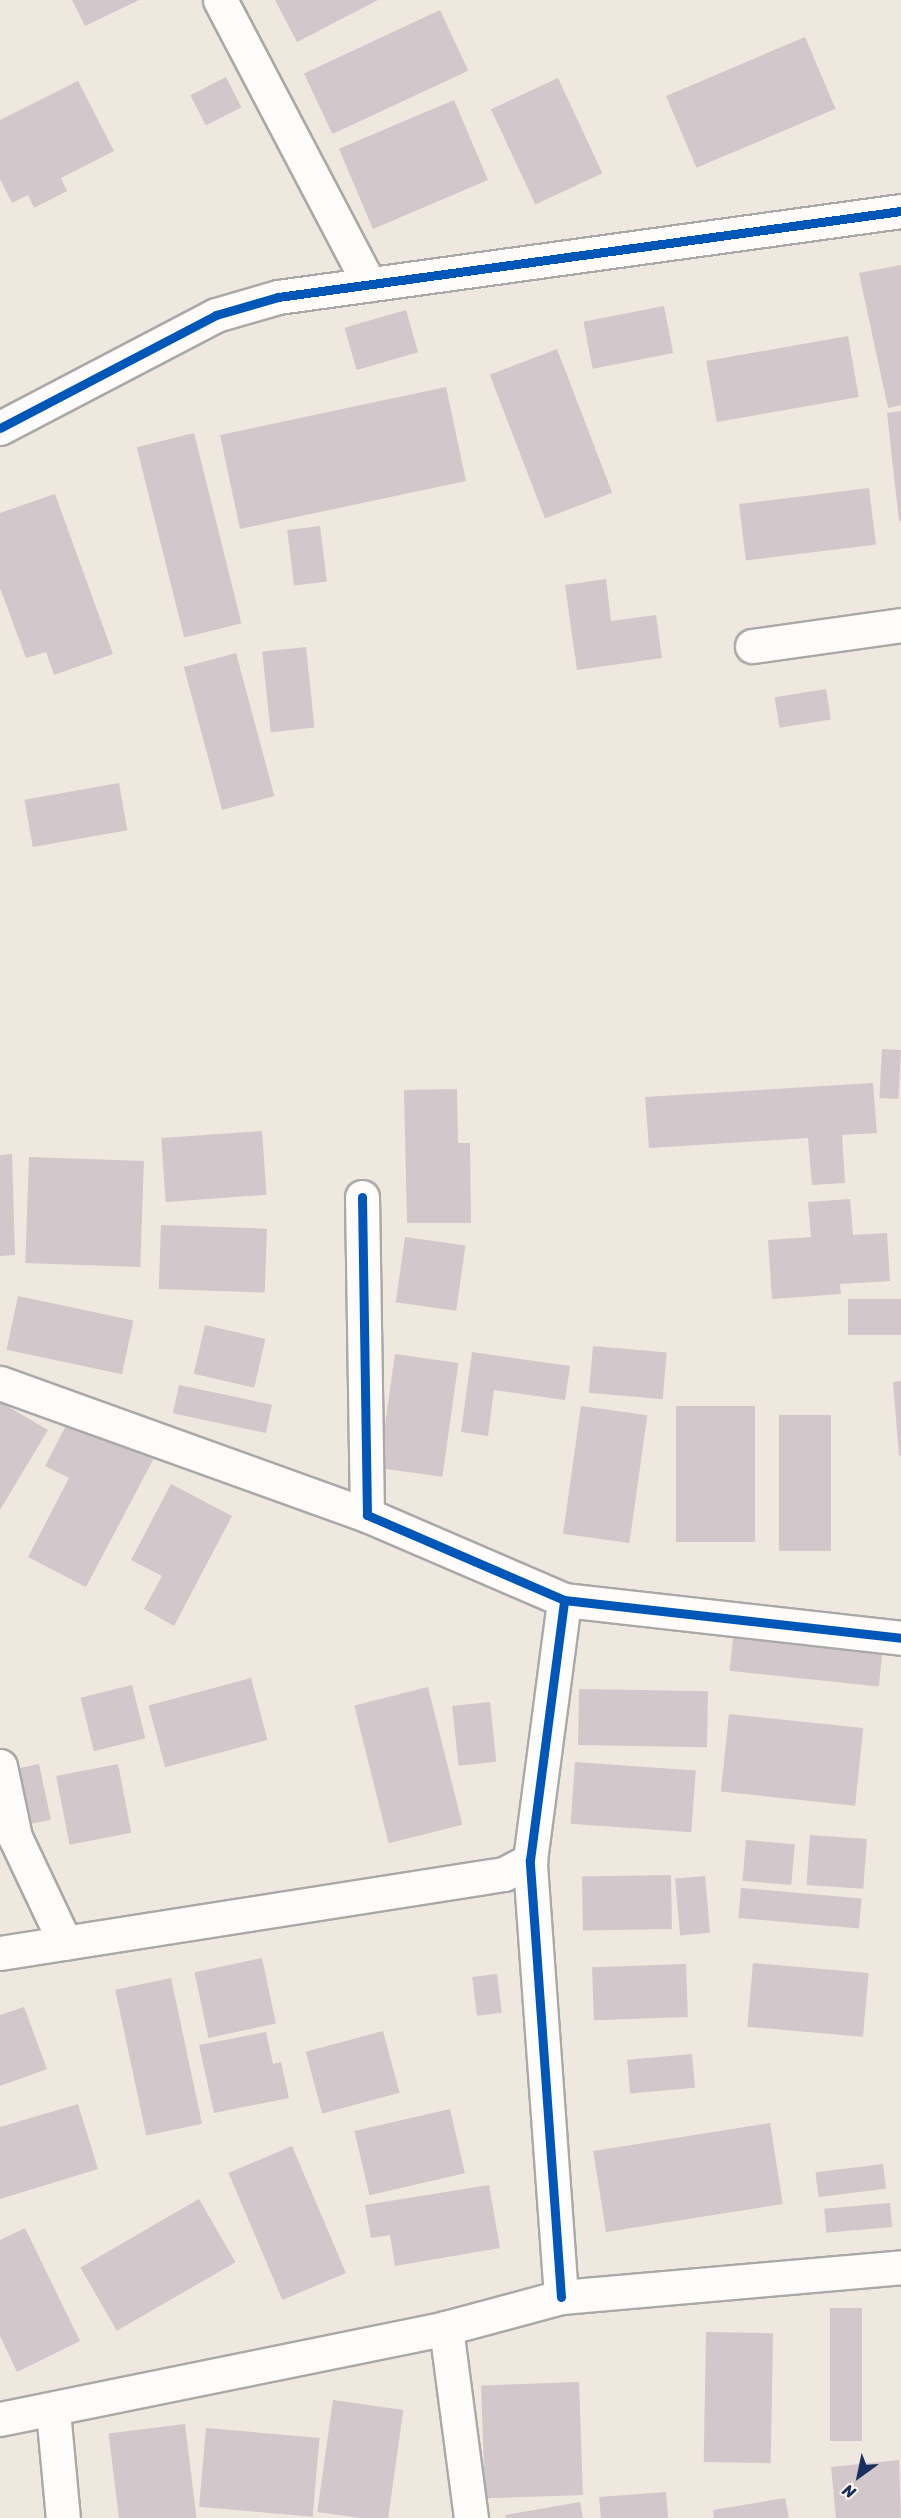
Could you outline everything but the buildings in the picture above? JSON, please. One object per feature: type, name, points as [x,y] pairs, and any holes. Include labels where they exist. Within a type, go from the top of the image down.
[{"type":"street","points":[[220,0],[369,284]]},
{"type":"street","points":[[0,428],[216,315],[278,297],[901,211]]},
{"type":"street","points":[[752,646],[901,625]]},
{"type":"street","points":[[362,1197],[367,1515]]},
{"type":"street","points":[[0,1383],[367,1515],[564,1600],[901,1638]]},
{"type":"street","points":[[561,2297],[530,1860],[564,1600]]},
{"type":"street","points":[[0,1766],[15,1838],[65,1943]]},
{"type":"street","points":[[0,1953],[504,1874],[530,1860]]},
{"type":"street","points":[[0,2419],[53,2411],[446,2328],[561,2297],[901,2267]]},
{"type":"street","points":[[446,2328],[471,2518]]},
{"type":"street","points":[[53,2411],[63,2518]]},
{"type":"cycle path","points":[[0,428],[216,315],[278,297],[901,211]]},
{"type":"cycle path","points":[[362,1197],[367,1515],[564,1600],[901,1638]]},
{"type":"cycle path","points":[[561,2297],[530,1860],[564,1600]]}]
